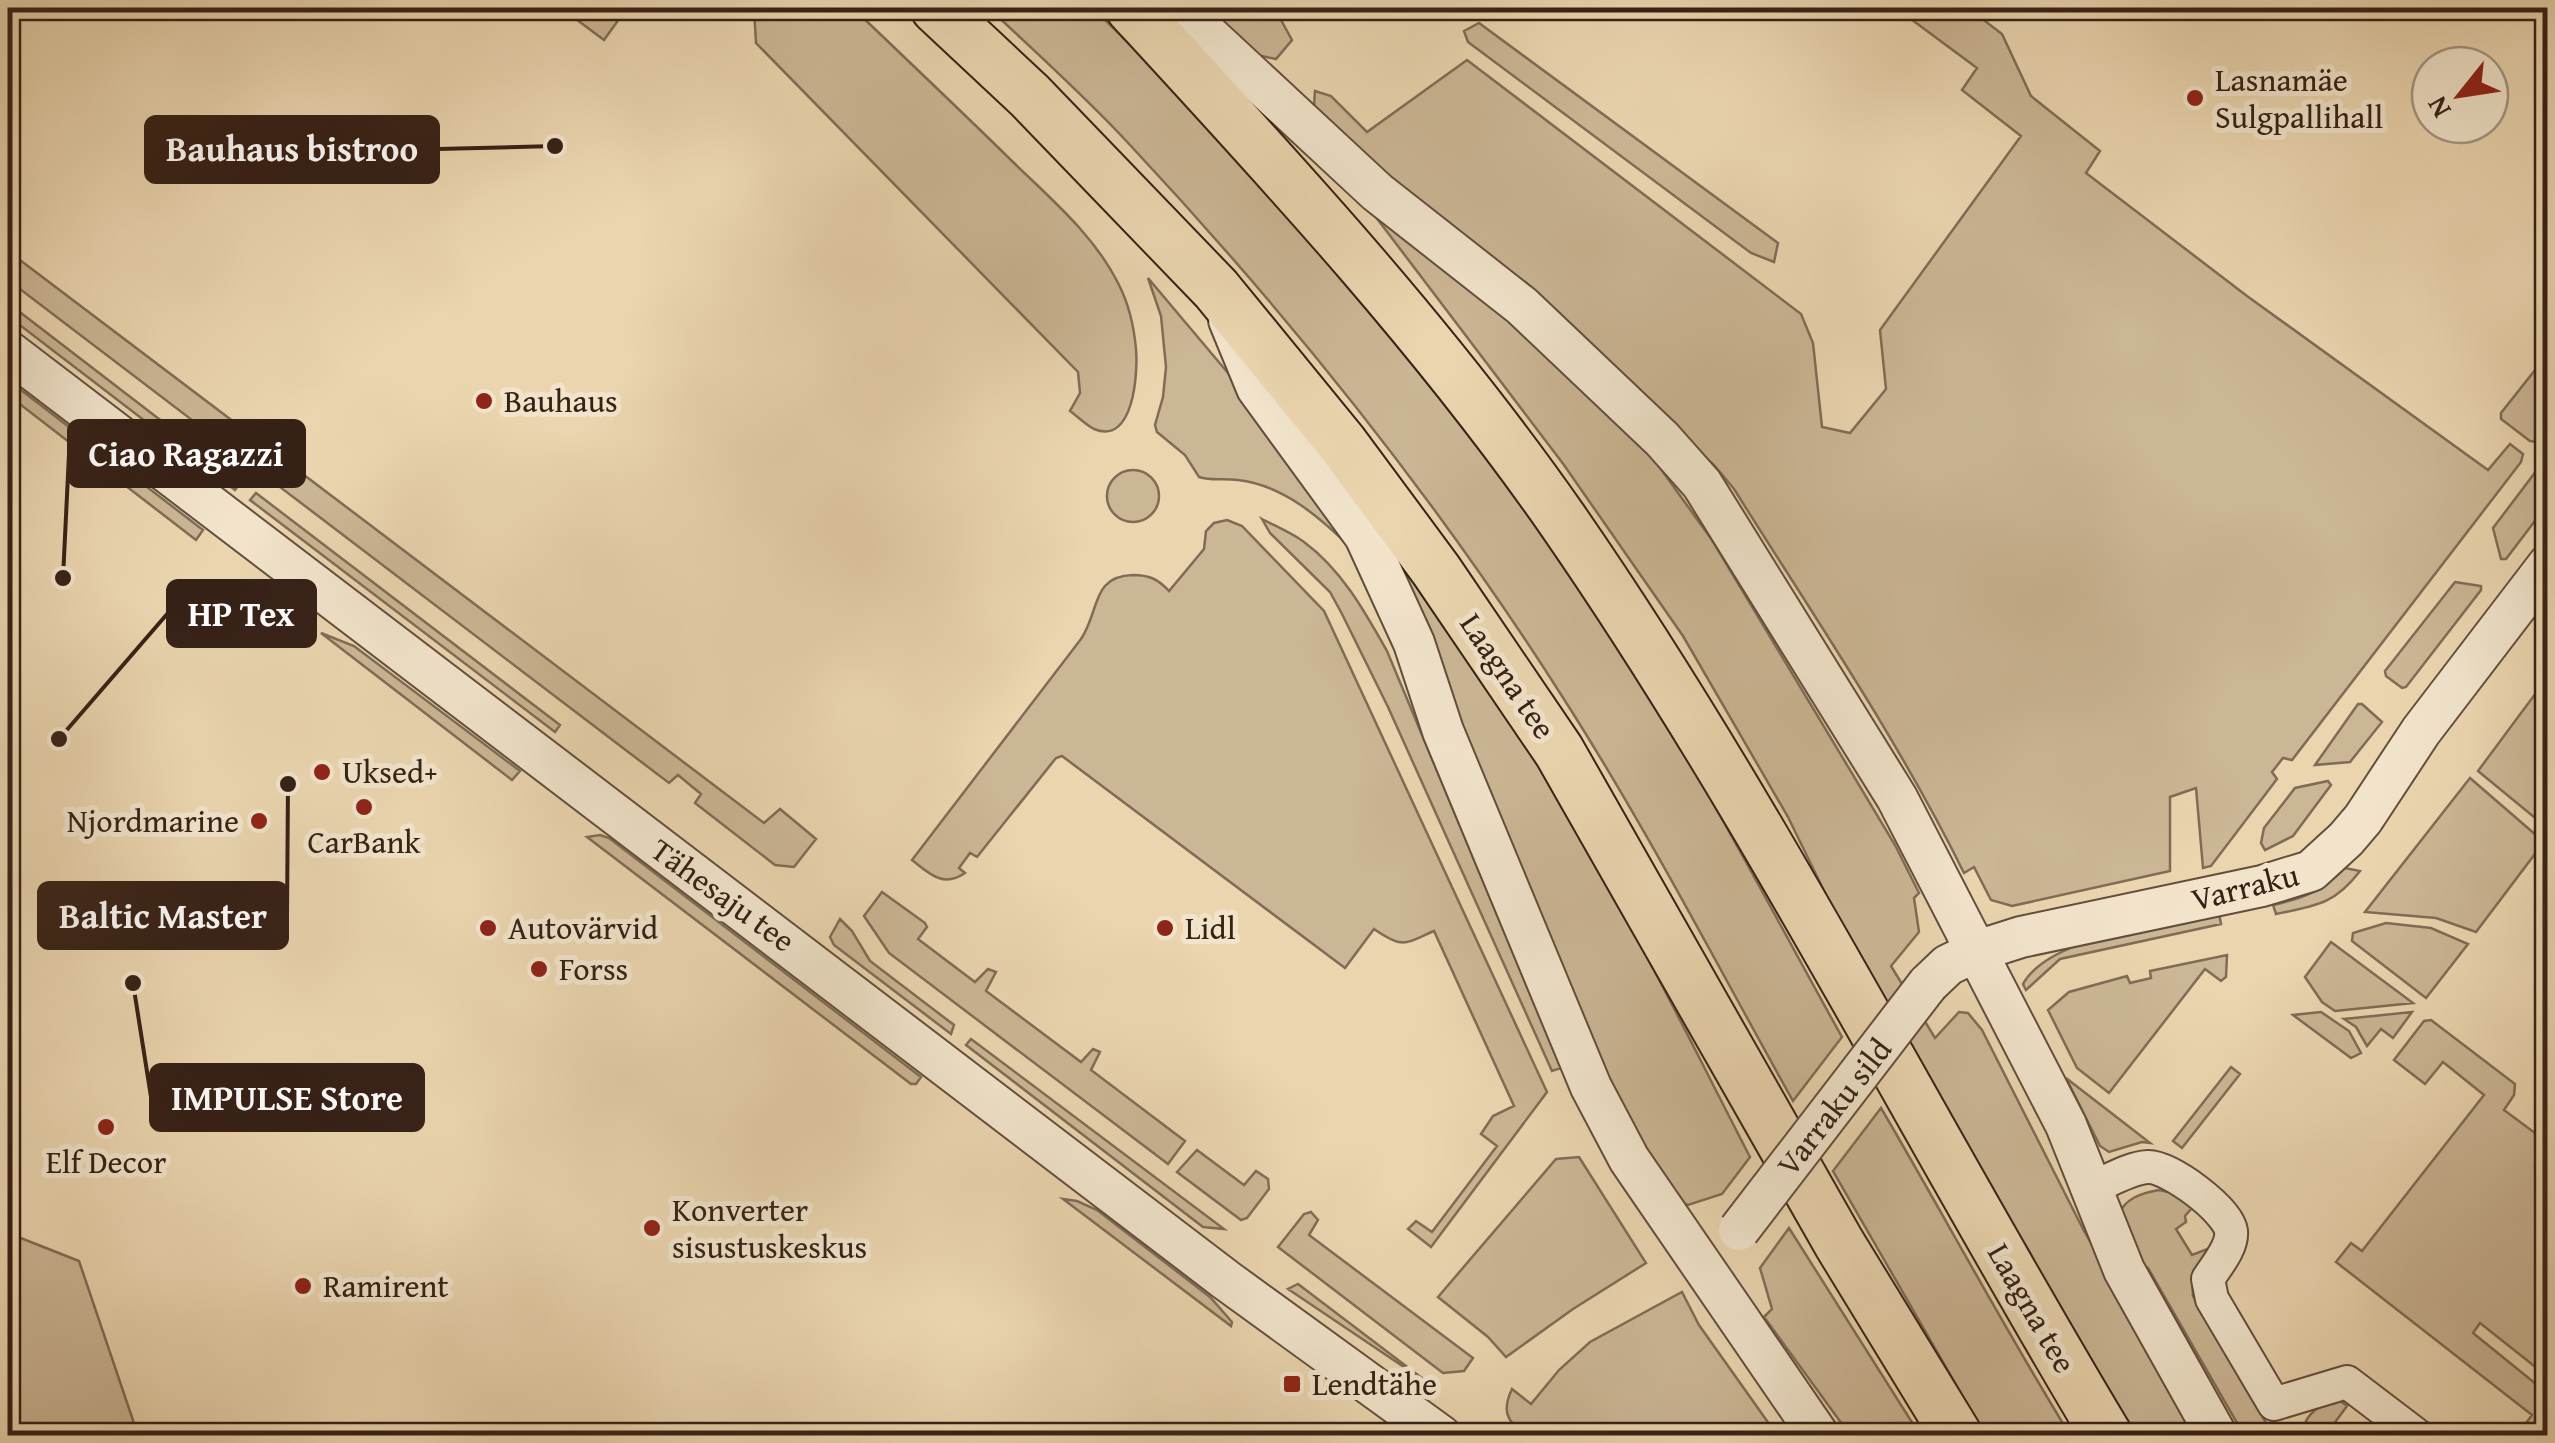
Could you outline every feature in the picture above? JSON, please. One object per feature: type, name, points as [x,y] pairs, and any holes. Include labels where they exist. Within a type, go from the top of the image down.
[{"type":"main road","name":"Laagna tee","points":[[936,8],[1030,96],[1216,289],[1342,443],[1436,570],[1559,751],[1839,1242],[1957,1436]]},
{"type":"main road","name":"Laagna tee","points":[[1131,8],[1305,197],[1395,303],[1562,519],[1737,795],[2107,1436]]},
{"type":"street","points":[[1179,8],[1377,192],[1522,306],[1662,439],[1702,484],[1898,798],[2066,1125],[2124,1270],[2217,1436]]},
{"type":"street","points":[[1216,289],[1257,388],[1365,536],[1414,643],[1443,731],[1591,1087],[1629,1159],[1820,1436]]},
{"type":"street","name":"Tähesaju tee","points":[[8,351],[1226,1280],[1441,1436]]},
{"type":"street","name":"Varraku","points":[[1928,984],[1948,966],[2021,937],[2278,882],[2311,871],[2363,819],[2421,731],[2548,564]]},
{"type":"street","name":"Varraku sild","points":[[1700,1264],[1740,1230],[1928,984]]},
{"type":"street","points":[[2090,1190],[2152,1166],[2200,1194],[2222,1212],[2231,1228],[2231,1241],[2208,1280],[2212,1299],[2274,1404],[2347,1382],[2418,1436]]},
{"type":"shaded area","points":[[561,8],[627,8],[604,40]]},
{"type":"shaded area","points":[[754,8],[853,8],[1084,233],[1118,283],[1134,332],[1134,389],[1131,404],[1118,427],[1107,431],[1094,429],[1070,411],[1080,393],[1078,372],[756,43]]},
{"type":"shaded area","points":[[989,8],[1093,8],[1312,238],[1479,447],[1573,579],[1660,714],[1842,1037],[1793,1101],[1591,743],[1512,620],[1411,478],[1303,341],[1189,209],[1096,110]]},
{"type":"shaded area","points":[[1205,8],[1268,8],[1281,20],[1292,40],[1276,59],[1257,55]]},
{"type":"shaded area","points":[[1896,8],[1968,8],[2002,34],[2031,96],[2100,151],[2086,173],[2247,296],[2488,470],[2510,444],[2523,454],[2521,462],[2292,760],[2283,758],[2272,772],[2277,779],[2211,866],[2203,868],[2196,788],[2170,797],[2170,871],[2012,906],[1991,900],[1974,867],[1964,873],[1854,678],[1734,489],[1714,465],[1507,277],[1326,129],[1314,105],[1315,91],[1331,96],[1367,132],[1467,60],[1801,314],[1813,343],[1822,427],[1850,433],[1886,389],[1880,330],[2021,136],[1962,90],[1977,68]]},
{"type":"shaded area","points":[[1479,23],[1778,243],[1774,262],[1751,253],[1468,42],[1464,31]]},
{"type":"shaded area","points":[[1366,204],[1491,299],[1640,440],[1712,540],[1895,845],[1919,893],[1914,898],[1919,932],[1891,966],[1935,1038],[1959,1012],[1968,1013],[1982,1030],[2083,1229],[2201,1435],[2135,1435],[1872,989],[1788,817],[1683,636],[1564,465]]},
{"type":"shaded area","points":[[8,251],[764,823],[780,809],[816,839],[794,867],[775,865],[695,803],[701,794],[678,775],[669,783],[8,280]]},
{"type":"shaded area","points":[[1148,278],[1244,392],[1352,549],[1286,496],[1255,483],[1199,477],[1185,455],[1157,432],[1166,367],[1161,316]]},
{"type":"shaded area","points":[[8,303],[241,482],[235,490],[8,316]]},
{"type":"shaded area","points":[[2547,355],[2547,428],[2536,442],[2501,419],[2501,413]]},
{"type":"shaded area","points":[[8,380],[203,530],[196,540],[8,395]]},
{"type":"shaded area","points":[[1133,470],[1151,478],[1159,496],[1151,514],[1133,522],[1115,514],[1107,496],[1115,478]]},
{"type":"shaded area","points":[[2537,470],[2547,474],[2547,505],[2506,559],[2501,559],[2493,528]]},
{"type":"shaded area","points":[[256,493],[560,725],[555,732],[250,500]]},
{"type":"shaded area","points":[[1262,519],[1299,539],[1330,565],[1387,651],[1561,1068],[1552,1071],[1342,614],[1330,592],[1270,533]]},
{"type":"shaded area","points":[[1227,520],[1242,526],[1324,611],[1547,1092],[1431,1247],[1408,1229],[1416,1221],[1432,1232],[1497,1146],[1481,1134],[1493,1116],[1514,1106],[1434,931],[1398,942],[1374,929],[1345,968],[1062,756],[1056,758],[977,857],[970,853],[959,868],[965,873],[943,879],[912,860],[1081,639],[1103,588],[1119,577],[1139,575],[1153,578],[1169,591],[1204,549],[1206,531],[1214,523]]},
{"type":"shaded area","points":[[1390,548],[1553,789],[1677,1014],[1750,1157],[1722,1194],[1688,1205],[1678,1200],[1639,1147],[1582,1022]]},
{"type":"shaded area","points":[[2455,582],[2481,586],[2481,590],[2402,688],[2385,671]]},
{"type":"shaded area","points":[[321,633],[354,646],[520,771],[512,780]]},
{"type":"shaded area","points":[[2547,678],[2547,812],[2540,822],[2478,771]]},
{"type":"shaded area","points":[[2358,704],[2382,722],[2350,762],[2315,765]]},
{"type":"shaded area","points":[[2470,778],[2544,842],[2476,932],[2436,918],[2365,912]]},
{"type":"shaded area","points":[[2328,781],[2331,785],[2293,836],[2265,850],[2261,843],[2264,828],[2295,788]]},
{"type":"shaded area","points":[[587,837],[609,838],[921,1077],[916,1084],[911,1084]]},
{"type":"shaded area","points":[[2345,868],[2360,871],[2332,897],[2313,906],[2276,914],[2273,905],[2312,892]]},
{"type":"shaded area","points":[[882,892],[925,923],[927,927],[918,939],[975,982],[988,969],[996,972],[986,991],[1081,1062],[1093,1049],[1100,1052],[1091,1070],[1185,1141],[1168,1164],[889,953],[864,916]]},
{"type":"shaded area","points":[[2219,913],[2221,924],[2060,959],[2026,990],[2023,984],[2037,967],[2083,943]]},
{"type":"shaded area","points":[[840,919],[870,961],[954,1025],[951,1034],[834,945],[830,937]]},
{"type":"shaded area","points":[[2386,923],[2431,928],[2468,944],[2426,998],[2352,941],[2353,933]]},
{"type":"shaded area","points":[[2331,942],[2413,1003],[2335,1011],[2322,1002],[2305,977]]},
{"type":"shaded area","points":[[2227,955],[2226,977],[2221,981],[2205,969],[2109,1093],[2077,1068],[2048,1010],[2069,992],[2127,976],[2130,983],[2151,978],[2150,971]]},
{"type":"shaded area","points":[[2321,1012],[2349,1031],[2361,1053],[2351,1058],[2293,1015]]},
{"type":"shaded area","points":[[2412,1012],[2393,1038],[2381,1029],[2367,1046],[2356,1027],[2344,1019]]},
{"type":"shaded area","points":[[2431,1020],[2515,1084],[2514,1095],[2504,1110],[2547,1142],[2547,1150],[2535,1167],[2547,1177],[2547,1376],[2480,1323],[2473,1333],[2547,1393],[2547,1435],[2517,1435],[2532,1415],[2336,1262],[2351,1243],[2362,1251],[2484,1095],[2443,1062],[2425,1084],[2394,1060],[2424,1021]]},
{"type":"shaded area","points":[[971,1039],[1224,1229],[1203,1227],[966,1045]]},
{"type":"shaded area","points":[[2231,1067],[2240,1074],[2182,1148],[2173,1141]]},
{"type":"shaded area","points":[[2066,1078],[2150,1143],[2109,1152],[2100,1146]]},
{"type":"shaded area","points":[[1881,1108],[2070,1435],[1985,1435],[1833,1171]]},
{"type":"shaded area","points":[[1197,1150],[1244,1185],[1256,1171],[1268,1179],[1269,1189],[1247,1218],[1241,1220],[1177,1172]]},
{"type":"shaded area","points":[[1579,1157],[1646,1263],[1506,1357],[1488,1337],[1438,1297],[1556,1159]]},
{"type":"shaded area","points":[[2159,1190],[2173,1193],[2192,1208],[2185,1216],[2186,1222],[2176,1229],[2192,1255],[2210,1248],[2192,1276],[2193,1296],[2273,1435],[2244,1435],[2148,1268],[2136,1262],[2118,1215],[2135,1197]]},
{"type":"shaded area","points":[[1063,1199],[1097,1210],[1210,1297],[1232,1322],[1231,1326]]},
{"type":"shaded area","points":[[1311,1212],[1318,1220],[1309,1235],[1473,1358],[1464,1371],[1443,1373],[1278,1247],[1304,1214]]},
{"type":"shaded area","points":[[1789,1228],[1920,1435],[1850,1435],[1764,1317],[1772,1309],[1760,1268]]},
{"type":"shaded area","points":[[8,1233],[79,1261],[138,1435],[8,1435]]},
{"type":"shaded area","points":[[1298,1284],[1435,1388],[1288,1289]]},
{"type":"shaded area","points":[[1682,1292],[1699,1325],[1777,1435],[1525,1435],[1514,1425],[1507,1409],[1512,1389],[1531,1404],[1559,1370],[1590,1342]]},
{"type":"shaded area","points":[[2335,1397],[2347,1406],[2333,1425],[2346,1435],[2303,1435],[2308,1417]]},
{"type":"place","name":"Lasnamäe Sulgpallihall","points":[[2195,98]]},
{"type":"place","name":"Bauhaus bistroo","points":[[555,146]]},
{"type":"place","name":"Bauhaus","points":[[484,401]]},
{"type":"place","name":"Ciao Ragazzi","points":[[63,578]]},
{"type":"place","name":"HP Tex","points":[[59,739]]},
{"type":"place","name":"Uksed+","points":[[322,772]]},
{"type":"place","name":"Baltic Master","points":[[288,784]]},
{"type":"place","name":"CarBank","points":[[364,807]]},
{"type":"place","name":"Njordmarine","points":[[259,821]]},
{"type":"place","name":"Autovärvid","points":[[488,928]]},
{"type":"place","name":"Lidl","points":[[1165,928]]},
{"type":"place","name":"Forss","points":[[539,969]]},
{"type":"place","name":"IMPULSE Store","points":[[133,983]]},
{"type":"place","name":"Elf Decor","points":[[106,1127]]},
{"type":"place","name":"Konverter sisustuskeskus","points":[[652,1228]]},
{"type":"place","name":"Ramirent","points":[[303,1286]]},
{"type":"place","name":"Lendtähe","points":[[1292,1384]]}]
